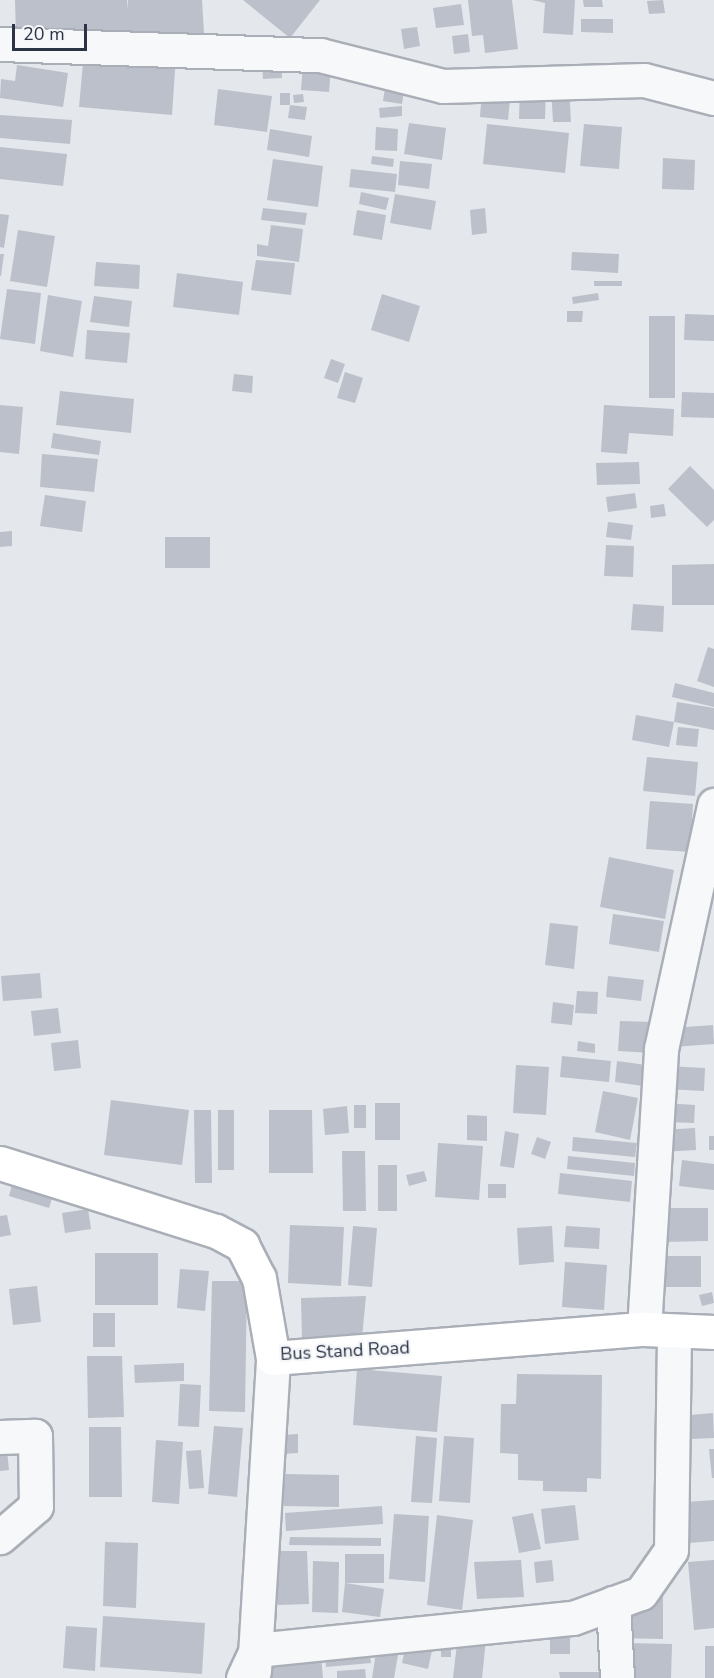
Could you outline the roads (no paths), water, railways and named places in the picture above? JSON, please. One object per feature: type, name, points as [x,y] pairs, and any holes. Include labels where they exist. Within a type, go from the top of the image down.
[{"type":"main road","name":"Bus Stand Road","points":[[0,1163],[216,1231],[242,1245],[260,1278],[273,1358],[659,1331],[714,1332]]},
{"type":"street","points":[[0,44],[320,55],[443,86],[644,80],[714,98]]},
{"type":"street","points":[[273,1358],[251,1669],[573,1618],[641,1593],[671,1550],[659,1331],[661,1049],[714,805]]},
{"type":"street","points":[[0,1437],[35,1436],[36,1506],[0,1537]]},
{"type":"street","points":[[613,1603],[617,1678]]}]
